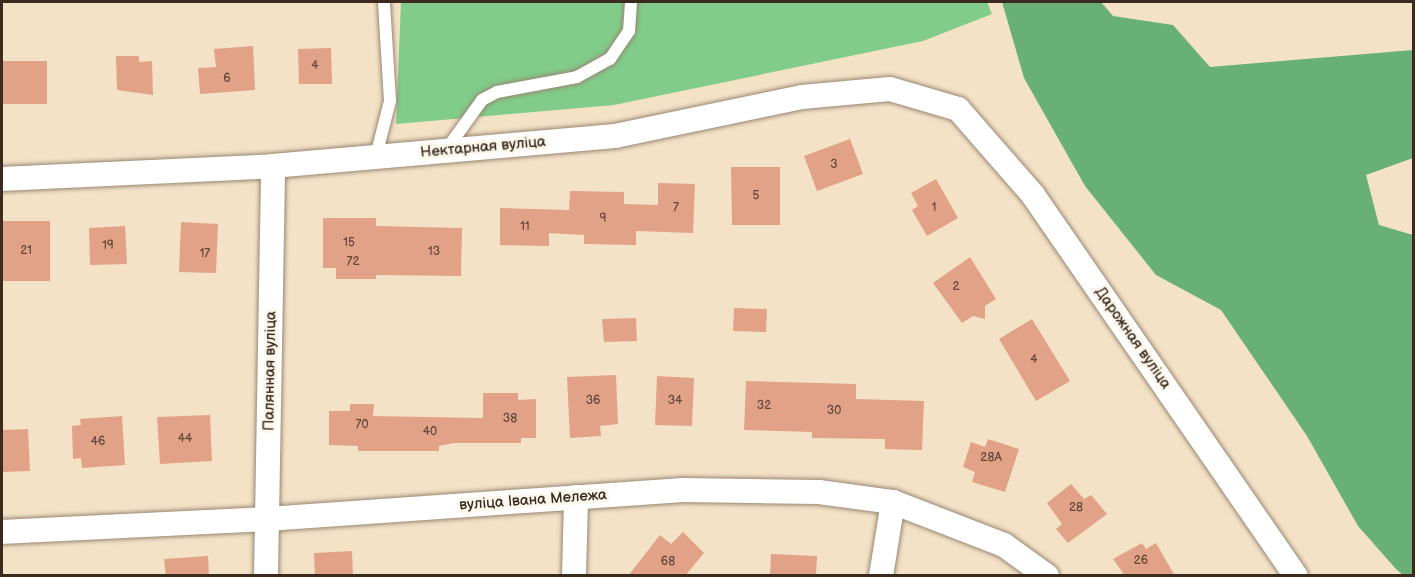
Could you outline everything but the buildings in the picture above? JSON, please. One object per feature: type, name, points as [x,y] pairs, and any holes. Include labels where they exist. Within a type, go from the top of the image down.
[{"type":"street","name":"Нектарная вуліца","points":[[2,179],[273,166],[615,136],[802,97],[890,89],[958,109]]},
{"type":"street","name":"Дарожная вуліца","points":[[958,109],[1034,195],[1296,576]]},
{"type":"street","name":"Палянная вуліца","points":[[266,576],[273,166]]},
{"type":"street","name":"вуліца Івана Мележа","points":[[2,532],[267,519],[576,497],[746,489],[819,492],[893,502],[1004,545],[1047,576]]},
{"type":"street","points":[[574,576],[576,497]]},
{"type":"street","points":[[881,576],[893,502]]},
{"type":"lane","points":[[376,156],[390,100],[384,2]]},
{"type":"lane","points":[[446,150],[482,100],[497,92],[577,77],[610,59],[629,32],[631,2]]},
{"type":"green space","points":[[401,2],[987,2],[992,14],[923,41],[614,105],[396,124]]},
{"type":"green space","points":[[1002,2],[1101,2],[1113,16],[1173,25],[1210,67],[1413,50],[1413,158],[1366,175],[1379,225],[1413,235],[1413,575],[1403,575],[1396,569],[1358,526],[1307,436],[1221,310],[1156,275],[1085,186],[1024,78]]}]
